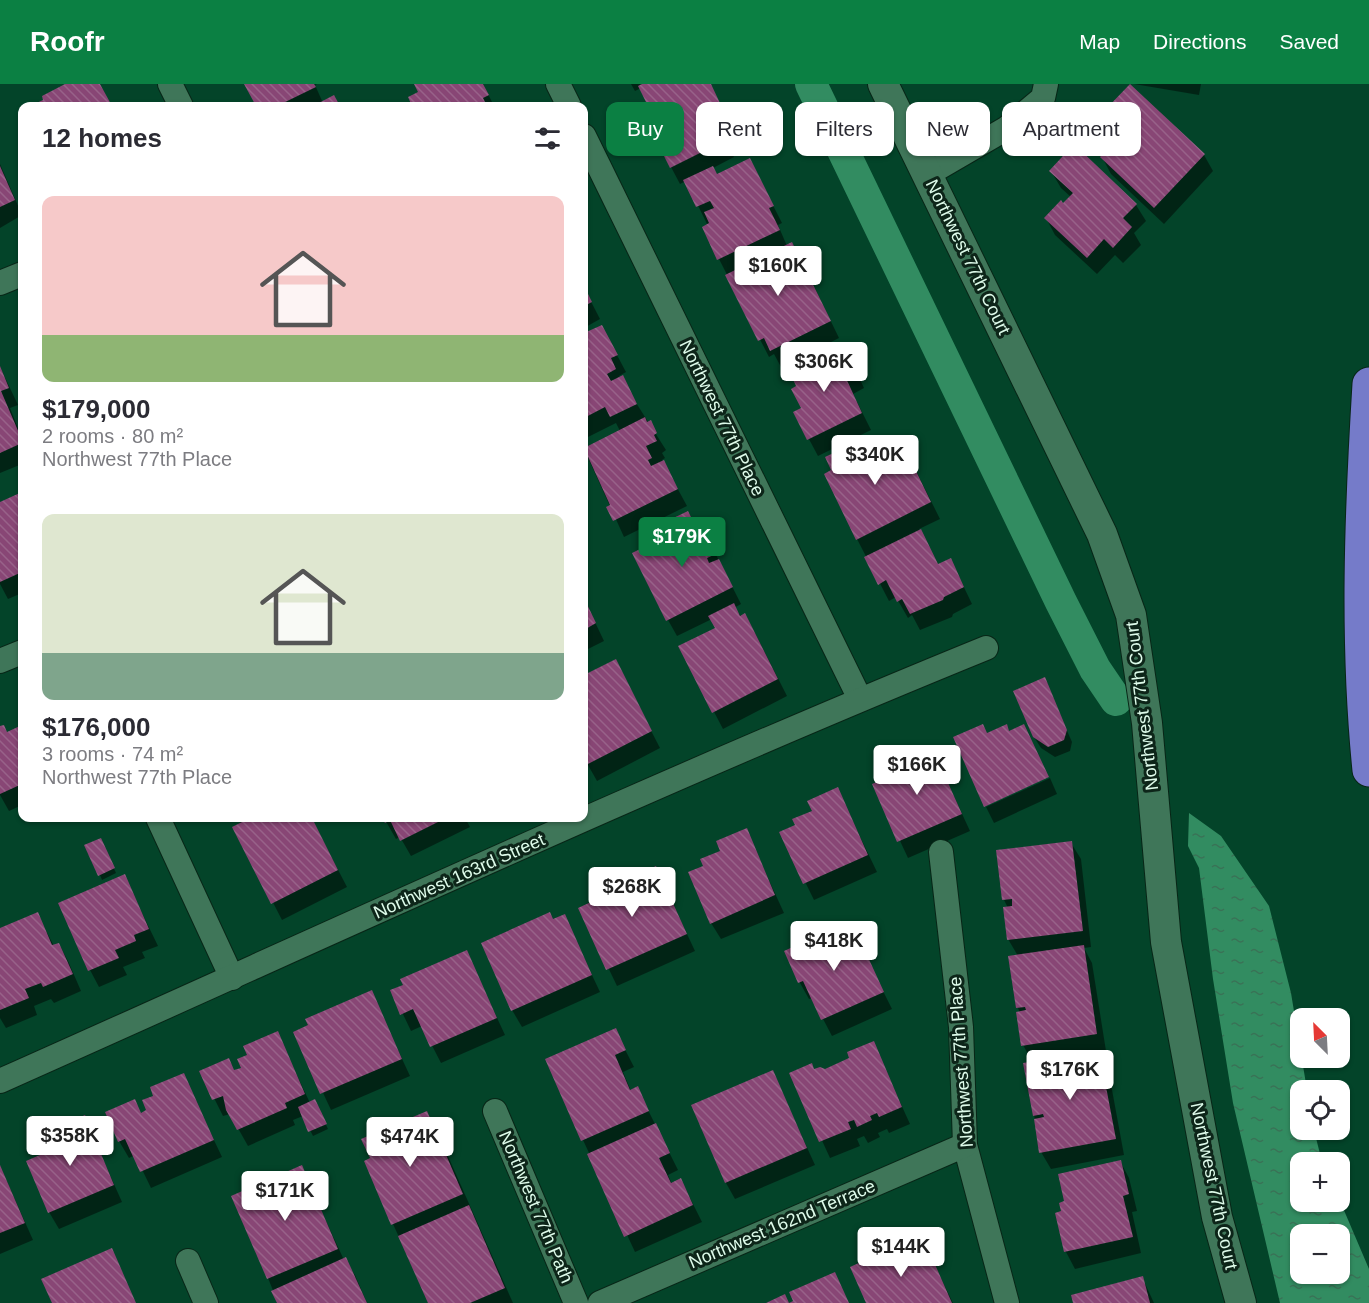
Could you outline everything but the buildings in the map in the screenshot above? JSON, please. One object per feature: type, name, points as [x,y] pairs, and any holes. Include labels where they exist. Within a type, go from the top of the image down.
[{"type":"highway","points":[[1369,384],[1362,495],[1361,643],[1369,770]]},
{"type":"street","points":[[170,84],[179,102]]},
{"type":"street","points":[[558,84],[567,102]]},
{"type":"street","name":"Northwest 77th Court","points":[[884,84],[1102,534],[1131,615],[1147,723],[1166,942],[1217,1217],[1241,1303]]},
{"type":"street","points":[[928,174],[1007,128],[1045,91]]},
{"type":"street","name":"Northwest 77th Place","points":[[588,144],[860,699]]},
{"type":"street","points":[[0,283],[18,276]]},
{"type":"street","name":"Northwest 163rd Street","points":[[588,808],[986,648]]},
{"type":"street","points":[[0,662],[18,654]]},
{"type":"street","points":[[160,822],[231,978]]},
{"type":"street","name":"Northwest 163rd Street","points":[[0,1081],[231,978],[541,827]]},
{"type":"street","name":"Northwest 77th Place","points":[[941,852],[961,1027],[965,1145],[1007,1303]]},
{"type":"street","name":"Northwest 77th Path","points":[[495,1111],[576,1303]]},
{"type":"street","name":"Northwest 162nd Terrace","points":[[600,1303],[965,1145]]},
{"type":"street","points":[[188,1261],[206,1303]]},
{"type":"water","points":[[1189,813],[1221,836],[1269,906],[1293,1008],[1290,1008],[1290,1068],[1303,1068],[1305,1080],[1290,1080],[1290,1140],[1316,1140],[1320,1152],[1290,1152],[1290,1212],[1345,1212],[1350,1224],[1290,1224],[1290,1284],[1350,1284],[1350,1224],[1369,1269],[1369,1303],[1280,1303],[1233,1103],[1213,979],[1199,868],[1188,846]]},
{"type":"waterway","points":[[811,84],[1061,602],[1095,669],[1116,700]]}]
